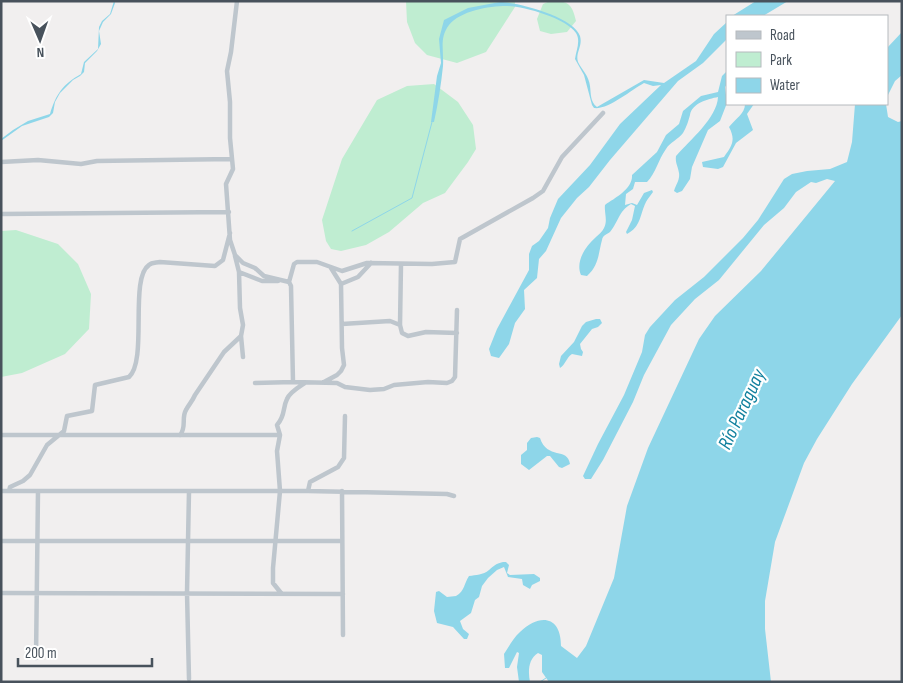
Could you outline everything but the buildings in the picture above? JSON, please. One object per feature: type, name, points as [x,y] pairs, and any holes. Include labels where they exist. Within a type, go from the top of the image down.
[{"type":"street","points":[[237,1],[227,71],[233,169],[226,184],[230,233],[239,272],[240,308],[243,325],[240,336],[243,358]]},
{"type":"street","points":[[292,382],[291,286],[289,282],[292,267],[297,262],[317,262],[342,271],[371,263],[454,262],[460,239],[534,198],[543,191],[558,162],[603,113]]},
{"type":"street","points":[[1,162],[38,160],[74,164],[97,161],[231,160]]},
{"type":"street","points":[[1,214],[229,212]]},
{"type":"street","points":[[8,491],[12,486],[30,475],[47,444],[61,434],[65,427],[67,416],[92,410],[95,385],[129,377],[133,373],[137,360],[140,278],[147,266],[151,263],[160,262],[215,266],[223,260],[230,233]]},
{"type":"street","points":[[235,255],[243,263],[255,268],[264,276],[289,282]]},
{"type":"street","points":[[341,284],[358,277],[371,263]]},
{"type":"street","points":[[401,264],[400,325],[402,333],[405,336],[426,332],[457,333]]},
{"type":"street","points":[[318,384],[333,378],[342,371],[344,365],[341,284],[330,267]]},
{"type":"street","points":[[239,272],[262,281],[289,282]]},
{"type":"street","points":[[256,383],[337,383],[346,387],[370,390],[394,385],[428,382],[447,383],[455,377],[457,310]]},
{"type":"street","points":[[342,324],[390,321],[400,325]]},
{"type":"street","points":[[180,435],[184,429],[186,410],[192,403],[195,395],[224,352],[240,336]]},
{"type":"street","points":[[264,435],[283,418],[288,396],[306,383]]},
{"type":"street","points":[[308,490],[310,482],[338,467],[344,458],[345,416]]},
{"type":"street","points":[[262,593],[270,588],[273,583],[280,491],[277,451],[280,435],[277,425]]},
{"type":"street","points":[[1,435],[280,435]]},
{"type":"street","points":[[189,490],[187,593],[189,679]]},
{"type":"street","points":[[1,491],[308,490],[447,494],[454,496]]},
{"type":"street","points":[[36,658],[38,491]]},
{"type":"street","points":[[342,491],[343,635]]},
{"type":"street","points":[[1,541],[342,541]]},
{"type":"street","points":[[273,583],[281,593]]},
{"type":"street","points":[[1,593],[343,594]]},
{"type":"green space","points":[[406,1],[515,1],[515,7],[486,52],[457,63],[427,55],[415,43],[407,22]]},
{"type":"green space","points":[[550,1],[568,4],[573,10],[576,21],[567,32],[551,34],[540,31],[537,19],[543,4]]},
{"type":"green space","points":[[434,84],[458,102],[473,125],[476,149],[468,162],[445,193],[423,203],[389,232],[366,245],[341,251],[331,249],[326,241],[322,220],[342,159],[377,100],[407,86]]},
{"type":"green space","points":[[16,230],[58,244],[78,264],[91,294],[89,329],[65,354],[22,373],[1,377],[1,231]]},
{"type":"water","points":[[114,1],[111,14],[103,22],[99,31],[101,44],[97,51],[85,63],[84,72],[60,93],[55,102],[53,113],[49,117],[22,126],[1,141],[13,130],[28,121],[50,114],[55,101],[61,90],[69,82],[81,74],[84,62],[98,49],[99,27],[102,21],[110,14]]},
{"type":"water","points":[[756,1],[788,1],[765,15],[734,15]]},
{"type":"water","points":[[500,2],[519,5],[557,17],[576,29],[581,40],[577,59],[588,79],[592,100],[597,107],[644,80],[664,83],[696,61],[714,34],[726,23],[726,40],[703,63],[678,81],[561,218],[546,251],[539,259],[537,278],[524,290],[525,309],[515,323],[509,344],[499,358],[491,356],[489,349],[497,329],[529,270],[529,254],[532,246],[539,241],[548,228],[558,199],[590,165],[620,124],[661,85],[653,86],[644,83],[613,103],[600,108],[594,108],[584,75],[575,59],[578,39],[576,33],[571,28],[563,22],[533,11],[506,6],[491,7],[475,10],[460,16],[446,30],[443,40],[443,66],[439,94],[434,122],[431,122],[437,76],[441,63],[439,39],[444,20],[468,8]]},
{"type":"water","points":[[902,32],[902,75],[895,81],[888,95],[888,47]]},
{"type":"water","points":[[726,72],[726,105],[720,121],[708,130],[692,167],[690,179],[682,191],[677,193],[674,191],[679,175],[676,156],[708,121],[713,113],[718,97],[705,100],[694,107],[683,133],[663,153],[655,171],[647,182],[635,182],[633,189],[626,194],[625,205],[632,203],[637,205],[644,193],[652,190],[653,192],[646,202],[635,228],[627,234],[626,232],[632,220],[635,206],[631,204],[621,213],[610,232],[603,237],[594,268],[587,276],[581,275],[579,264],[582,254],[605,225],[605,205],[627,189],[632,180],[632,175],[657,152],[666,135],[679,124],[683,111],[701,96],[718,92],[722,76]]},
{"type":"water","points":[[745,105],[753,105],[747,114],[753,130],[736,143],[723,167],[718,169],[703,167],[702,162],[724,157],[727,153],[733,139],[729,127],[742,114]]},
{"type":"water","name":"Río Paraguay","points":[[855,105],[886,105],[888,117],[898,122],[902,121],[902,315],[852,384],[817,439],[804,463],[775,542],[765,601],[765,629],[771,682],[549,682],[542,672],[542,655],[538,653],[531,662],[529,670],[530,682],[519,682],[517,667],[519,653],[517,652],[509,668],[505,668],[504,654],[518,634],[535,622],[542,620],[553,623],[560,636],[561,646],[577,658],[586,646],[614,578],[627,506],[648,448],[699,339],[715,316],[761,271],[835,181],[827,179],[816,183],[811,182],[796,192],[784,208],[764,225],[719,280],[695,299],[671,325],[644,375],[633,402],[603,460],[591,479],[585,479],[583,476],[624,395],[642,352],[645,335],[675,300],[704,277],[743,238],[758,220],[784,179],[792,174],[830,169],[847,162],[852,142]]},
{"type":"water","points":[[600,319],[602,323],[592,329],[580,344],[583,352],[582,356],[572,354],[560,368],[561,356],[574,342],[582,326],[586,322]]},
{"type":"water","points":[[531,438],[540,438],[547,449],[565,456],[570,464],[562,468],[559,467],[550,456],[547,456],[529,470],[521,464],[521,455],[527,450],[527,443]]},
{"type":"water","points":[[503,562],[509,565],[507,573],[510,575],[534,574],[540,578],[540,581],[532,585],[530,589],[523,585],[522,579],[508,577],[504,567],[488,578],[482,586],[479,597],[475,600],[471,613],[460,621],[463,629],[469,634],[467,639],[464,639],[453,627],[437,623],[434,611],[436,592],[439,591],[447,597],[456,596],[463,589],[469,576],[484,573],[496,564]]},
{"type":"waterway","points":[[352,231],[412,198],[432,122]]},
{"type":"waterway","points":[[540,682],[546,678]]}]
